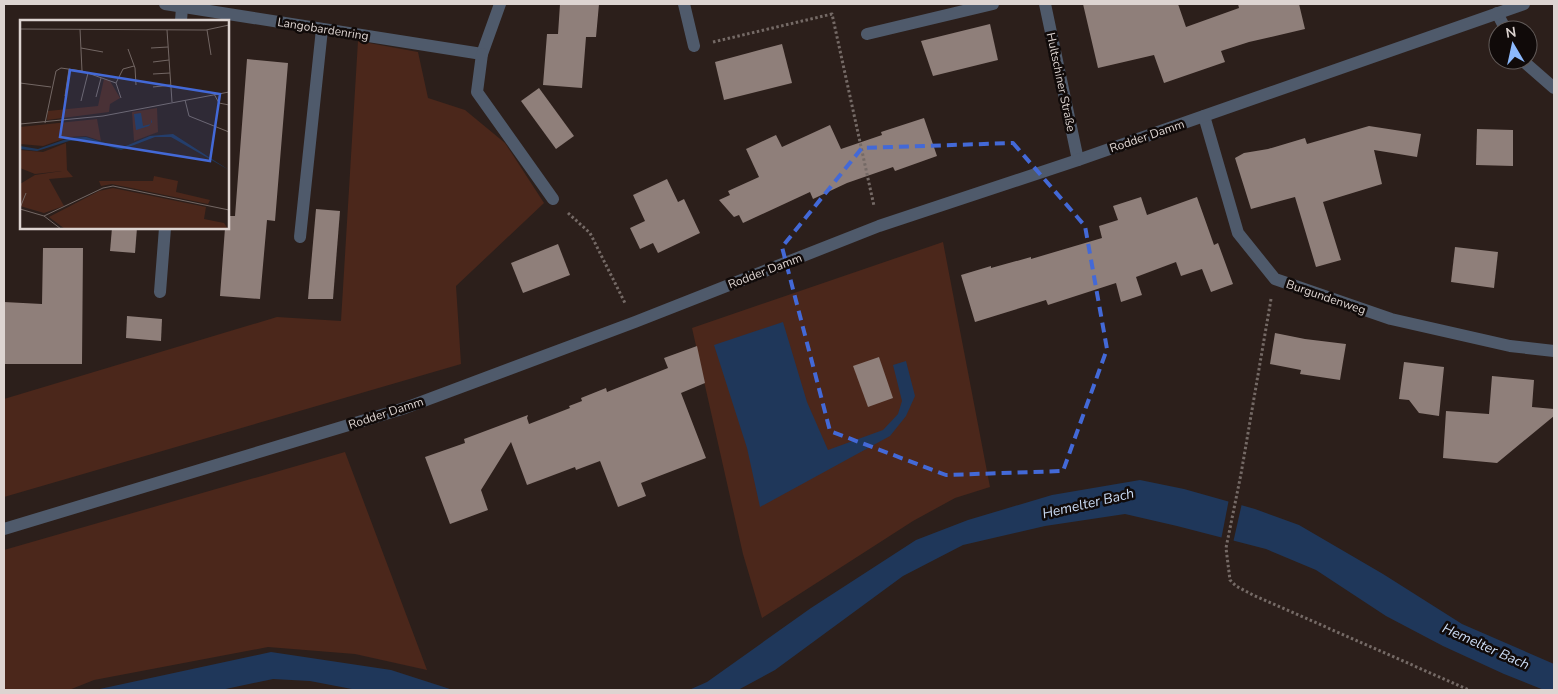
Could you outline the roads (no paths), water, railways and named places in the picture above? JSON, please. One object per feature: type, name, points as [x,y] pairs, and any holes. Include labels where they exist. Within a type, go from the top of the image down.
[{"type":"street","name":"Langobardenring","points":[[165,4],[482,54]]},
{"type":"street","points":[[500,4],[482,54],[477,92],[553,199]]},
{"type":"street","points":[[684,4],[694,46]]},
{"type":"street","points":[[867,34],[993,4]]},
{"type":"street","name":"Hultschiner Straße","points":[[1045,4],[1078,160]]},
{"type":"street","name":"Rodder Damm","points":[[4,529],[405,408],[635,322],[879,226],[1078,160],[1524,4]]},
{"type":"street","points":[[181,20],[182,6]]},
{"type":"street","points":[[1497,13],[1501,20]]},
{"type":"street","points":[[300,237],[322,29]]},
{"type":"street","points":[[1533,70],[1554,88]]},
{"type":"street","name":"Burgundenweg","points":[[1204,116],[1238,233],[1275,279],[1391,319],[1510,346],[1554,351]]},
{"type":"street","points":[[160,292],[165,229]]},
{"type":"water","points":[[783,322],[807,402],[828,450],[883,430],[898,414],[902,401],[893,365],[906,361],[915,396],[906,416],[890,436],[760,507],[747,448],[714,345]]},
{"type":"water","name":"Hemelter Bach","points":[[1140,480],[1184,489],[1255,509],[1299,525],[1383,574],[1462,624],[1554,664],[1554,690],[1544,690],[1443,646],[1386,616],[1316,570],[1266,549],[1125,514],[1045,526],[963,545],[903,576],[775,670],[738,690],[689,690],[707,682],[811,608],[916,540],[968,520],[1052,495]]},
{"type":"water","points":[[271,652],[391,670],[453,690],[357,690],[310,681],[273,679],[221,690],[95,690]]}]
